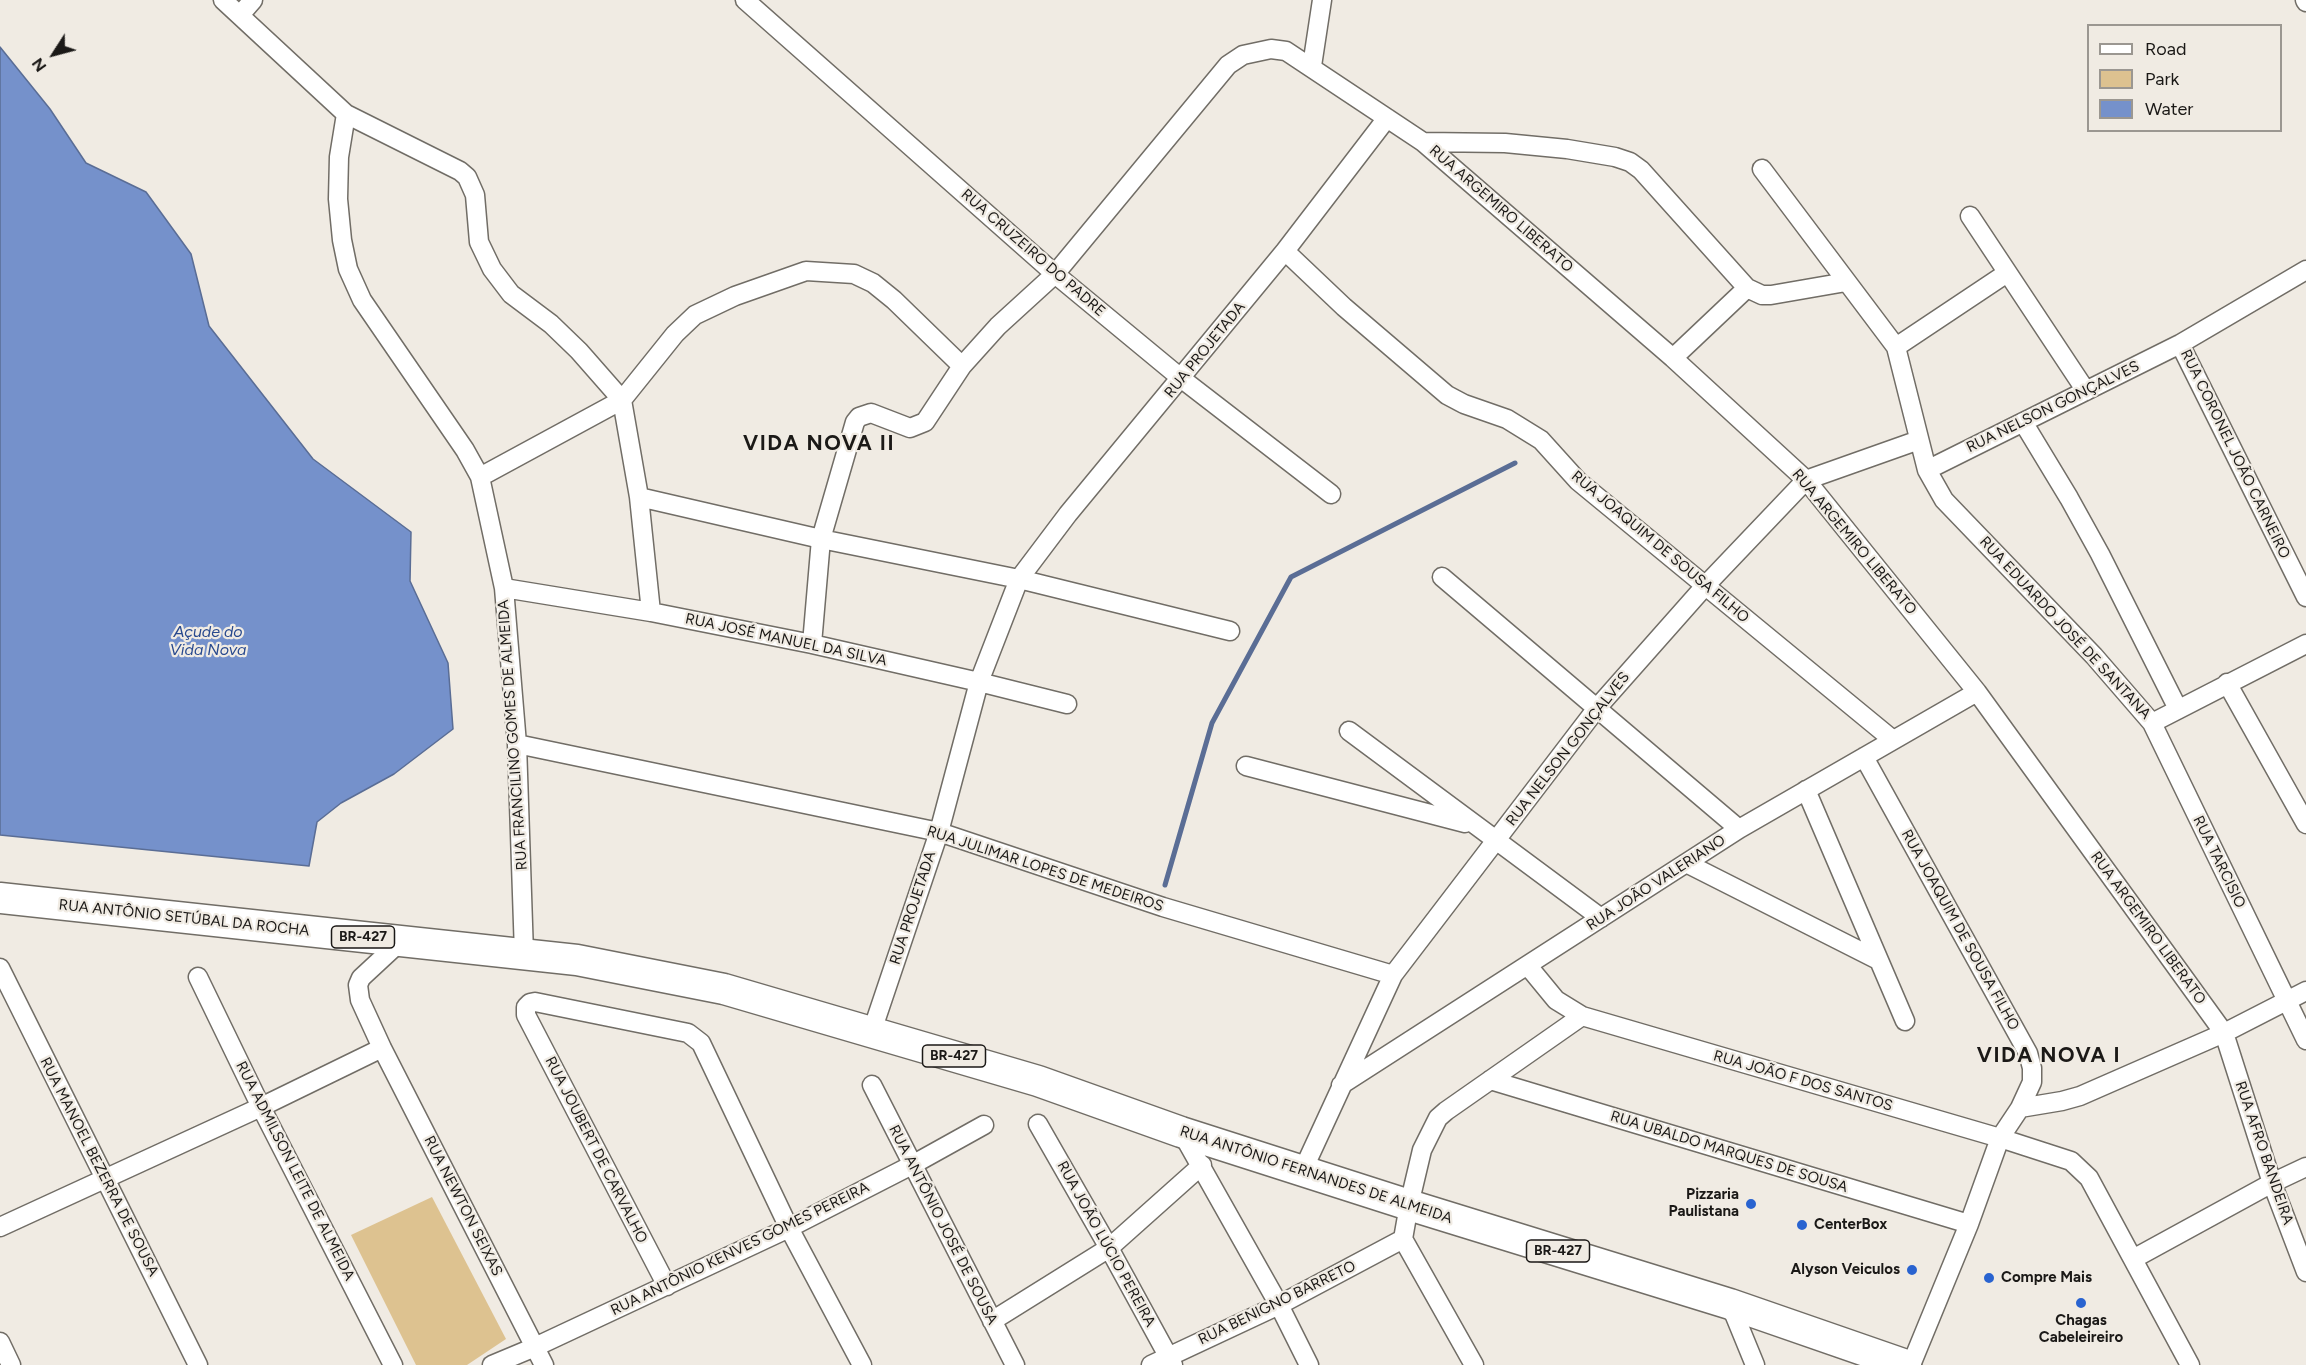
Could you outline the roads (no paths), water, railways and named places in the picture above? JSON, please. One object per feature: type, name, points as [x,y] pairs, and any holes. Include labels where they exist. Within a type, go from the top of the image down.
[{"type":"highway","name":"RUA ANTÔNIO SETÚBAL DA ROCHA","points":[[0,898],[576,960],[724,989]]},
{"type":"highway","name":"RUA ANTÔNIO FERNANDES DE ALMEIDA","points":[[724,989],[1038,1081],[1181,1132],[1730,1304],[1897,1364]]},
{"type":"street","points":[[223,0],[346,114],[460,171],[467,177],[475,195],[479,242],[492,269],[511,294],[551,324],[579,351],[622,400],[639,496],[651,612]]},
{"type":"street","points":[[240,15],[253,0]]},
{"type":"street","name":"RUA CRUZEIRO DO PADRE","points":[[745,0],[1055,274],[1182,379],[1331,494]]},
{"type":"street","points":[[1312,66],[1322,0]]},
{"type":"street","name":"RUA ARGEMIRO LIBERATO","points":[[821,539],[855,422],[859,417],[871,412],[910,428],[925,422],[962,366],[998,326],[1055,274],[1228,65],[1243,55],[1271,49],[1286,51],[1312,66],[1423,142],[1673,358],[1806,480],[1977,692],[2224,1033]]},
{"type":"street","name":"RUA FRANCILINO GOMES DE ALMEIDA","points":[[346,114],[339,157],[338,199],[342,240],[348,269],[362,300],[465,450],[480,477],[504,588],[517,744],[524,954]]},
{"type":"street","name":"RUA PROJETADA","points":[[872,1031],[939,832],[979,681],[1019,579],[1068,514],[1182,379],[1285,251],[1387,118]]},
{"type":"street","points":[[1423,142],[1505,143],[1567,149],[1630,162],[1641,170],[1747,288],[1762,295],[1771,295],[1846,282]]},
{"type":"street","points":[[1762,169],[1896,347],[2007,273]]},
{"type":"street","points":[[1970,216],[2086,390]]},
{"type":"street","name":"RUA JOAQUIM DE SOUSA FILHO","points":[[1285,251],[1344,307],[1436,386],[1464,404],[1507,418],[1540,440],[1578,481],[1893,740]]},
{"type":"street","points":[[480,477],[622,400],[675,334],[695,315],[735,296],[806,271],[854,274],[873,283],[894,300],[962,366]]},
{"type":"street","name":"RUA NELSON GONÇALVES","points":[[1926,470],[2180,344],[2305,273]]},
{"type":"street","points":[[1673,358],[1747,288]]},
{"type":"street","name":"RUA CORONEL JOÃO CARNEIRO","points":[[2180,344],[2306,597]]},
{"type":"street","name":"RUA EDUARDO JOSÉ DE SANTANA","points":[[1896,347],[1926,470],[1944,500],[2094,656],[2152,723],[2306,644]]},
{"type":"street","points":[[2023,422],[2100,554],[2178,709]]},
{"type":"street","name":"RUA NELSON GONÇALVES","points":[[1303,1170],[1393,975],[1597,708],[1706,586],[1806,480],[1918,440]]},
{"type":"street","points":[[639,496],[821,539],[1019,579],[1230,631]]},
{"type":"street","points":[[812,644],[821,539]]},
{"type":"street","points":[[1442,577],[1740,829]]},
{"type":"street","name":"RUA JOSÉ MANUEL DA SILVA","points":[[504,588],[651,612],[812,644],[979,681],[1067,704]]},
{"type":"street","points":[[2227,683],[2306,824]]},
{"type":"street","name":"RUA JOÃO VALERIANO","points":[[1341,1085],[1740,829],[1977,692]]},
{"type":"street","name":"RUA TARCISIO","points":[[2152,723],[2306,1040]]},
{"type":"street","points":[[1349,731],[1601,918]]},
{"type":"street","name":"RUA JULIMAR LOPES DE MEDEIROS","points":[[517,744],[939,832],[1163,907],[1393,975]]},
{"type":"street","name":"RUA JOAQUIM DE SOUSA FILHO","points":[[1864,757],[2028,1053],[2032,1068],[2032,1082],[2020,1108],[2000,1138],[1969,1224],[1897,1364]]},
{"type":"street","points":[[1246,766],[1476,826]]},
{"type":"street","points":[[1806,790],[1876,959],[1905,1022]]},
{"type":"street","points":[[1686,863],[1876,959]]},
{"type":"street","name":"RUA NEWTON SEIXAS","points":[[402,940],[361,978],[358,985],[360,1000],[382,1048],[544,1365]]},
{"type":"street","name":"RUA JOÃO F DOS SANTOS","points":[[1528,966],[1556,1000],[1582,1016],[2000,1138],[2071,1161],[2089,1178],[2133,1259]]},
{"type":"street","name":"RUA MANOEL BEZERRA DE SOUSA","points":[[0,968],[198,1365]]},
{"type":"street","name":"RUA ADMILSON LEITE DE ALMEIDA","points":[[198,977],[261,1107],[393,1365]]},
{"type":"street","points":[[2020,1108],[2080,1096],[2224,1033],[2306,991]]},
{"type":"street","name":"RUA JOUBERT DE CARVALHO","points":[[667,1286],[526,1015],[526,1007],[535,1002],[688,1033],[701,1043],[789,1228]]},
{"type":"street","points":[[1474,1365],[1403,1239],[1408,1205],[1422,1150],[1438,1118],[1582,1016]]},
{"type":"street","name":"RUA AFRO BANDEIRA","points":[[2224,1033],[2272,1183],[2306,1272]]},
{"type":"street","points":[[0,1227],[261,1107],[382,1048]]},
{"type":"street","name":"RUA UBALDO MARQUES DE SOUSA","points":[[1490,1080],[1969,1224]]},
{"type":"street","name":"RUA ANTÔNIO JOSÉ DE SOUSA","points":[[872,1085],[1015,1365]]},
{"type":"street","name":"RUA JOÃO LÚCIO PEREIRA","points":[[1038,1124],[1110,1248],[1170,1360]]},
{"type":"street","name":"RUA ANTÔNIO KENVES GOMES PEREIRA","points":[[492,1365],[789,1228],[912,1166],[984,1125]]},
{"type":"street","points":[[1181,1132],[1202,1165],[1279,1305],[1309,1365]]},
{"type":"street","points":[[992,1321],[1110,1248],[1202,1165]]},
{"type":"street","points":[[2190,1365],[2133,1259],[2272,1183],[2306,1167]]},
{"type":"street","points":[[789,1228],[862,1365]]},
{"type":"street","name":"RUA BENIGNO BARRETO","points":[[1151,1365],[1170,1360],[1403,1239]]},
{"type":"street","points":[[1730,1304],[1755,1365]]},
{"type":"street","points":[[0,1342],[11,1365]]},
{"type":"water","name":"Açude do Vida Nova","points":[[0,47],[50,109],[86,163],[146,192],[191,254],[209,326],[313,459],[411,532],[410,581],[448,663],[453,729],[394,774],[341,803],[317,822],[309,866],[0,835]]},
{"type":"waterway","points":[[1165,885],[1212,723],[1291,577],[1515,463]]},
{"type":"place","name":"Pizzaria Paulistana","points":[[1751,1204]]},
{"type":"place","name":"CenterBox","points":[[1802,1225]]},
{"type":"place","name":"Alyson Veiculos","points":[[1912,1270]]},
{"type":"place","name":"Compre Mais","points":[[1989,1278]]},
{"type":"place","name":"Chagas Cabeleireiro","points":[[2081,1303]]},
{"type":"district","name":"VIDA NOVA II","points":[[819,444]]},
{"type":"district","name":"VIDA NOVA I","points":[[2049,1056]]}]
